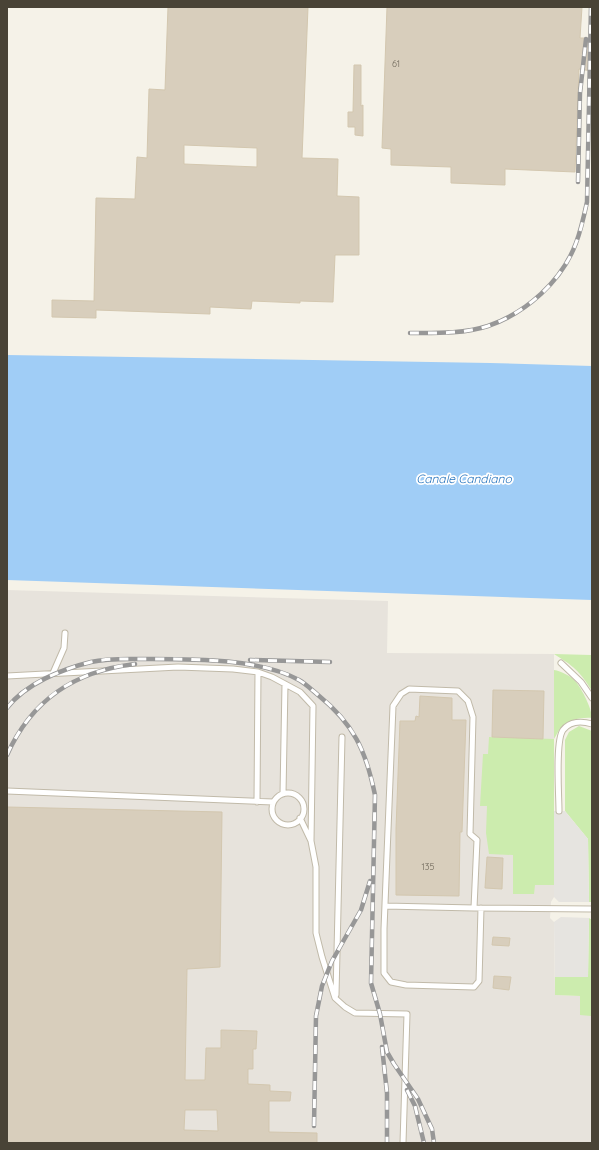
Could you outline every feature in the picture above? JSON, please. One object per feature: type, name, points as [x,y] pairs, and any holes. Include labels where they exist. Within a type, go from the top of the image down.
[{"type":"lane","points":[[54,673],[64,648],[65,633]]},
{"type":"lane","points":[[561,664],[581,682],[592,698]]},
{"type":"lane","points":[[7,676],[178,667],[233,669],[258,672],[272,677],[300,692],[313,706],[311,841],[316,867],[316,933],[322,957],[336,998],[345,1007],[355,1013],[407,1014],[403,1143]]},
{"type":"lane","points":[[257,802],[258,672]]},
{"type":"lane","points":[[283,794],[286,684]]},
{"type":"lane","points":[[474,908],[477,840],[470,834],[473,717],[468,701],[458,691],[409,689],[401,694],[393,706],[385,906],[384,973],[391,982],[406,985],[474,987],[479,981],[481,908]]},
{"type":"lane","points":[[559,811],[559,742],[563,731],[572,724],[584,722],[592,724]]},
{"type":"lane","points":[[336,998],[342,737]]},
{"type":"lane","points":[[7,791],[273,802]]},
{"type":"lane","points":[[283,794],[291,794],[300,800],[303,809],[300,818],[292,824],[283,824],[278,822],[272,813],[273,802],[276,798],[283,794]]},
{"type":"lane","points":[[300,818],[311,841]]},
{"type":"lane","points":[[385,906],[592,909]]},
{"type":"shaded area","points":[[7,590],[388,601],[387,653],[554,654],[554,897],[551,902],[550,918],[554,922],[555,995],[580,996],[591,1016],[592,1143],[7,1143]]},
{"type":"shaded area","points":[[554,811],[565,811],[588,839],[589,902],[559,902],[554,897]]},
{"type":"shaded area","points":[[561,917],[589,918],[588,977],[555,977],[554,922]]},
{"type":"green space","points":[[592,640],[592,691],[584,678],[576,670],[554,654],[591,655]]},
{"type":"green space","points":[[554,670],[566,674],[576,682],[586,699],[592,714],[592,718],[579,719],[567,723],[560,729],[554,739]]},
{"type":"green space","points":[[579,726],[592,731],[592,902],[589,902],[588,839],[565,811],[565,740],[569,732]]},
{"type":"green space","points":[[489,737],[554,739],[554,885],[535,885],[534,894],[513,894],[513,855],[489,854],[486,833],[487,806],[480,806],[483,754],[488,754]]},
{"type":"green space","points":[[589,918],[592,920],[592,1143],[591,1016],[580,1015],[580,996],[555,995],[555,977],[588,977]]},
{"type":"water","name":"Canale Candiano","points":[[7,355],[592,366],[592,600],[7,580]]},
{"type":"building","points":[[168,7],[308,7],[302,158],[338,159],[337,196],[359,197],[359,255],[335,255],[333,302],[300,301],[300,303],[252,301],[251,309],[210,307],[210,314],[96,310],[96,318],[52,317],[52,300],[94,301],[96,198],[135,199],[137,157],[147,158],[149,89],[165,90]],"holes":[[[184,145],[257,148],[257,167],[184,164]]]},
{"type":"building","points":[[387,7],[582,7],[580,38],[592,38],[592,71],[579,69],[575,172],[505,169],[505,185],[451,183],[451,167],[391,165],[391,149],[382,148]]},
{"type":"building","points":[[354,65],[361,65],[363,136],[355,135],[355,127],[348,127],[348,112],[353,112]]},
{"type":"building","points":[[493,690],[544,691],[543,739],[492,737]]},
{"type":"building","points":[[420,696],[452,698],[452,720],[466,720],[462,832],[460,832],[459,896],[396,895],[396,829],[400,721],[415,721],[416,716],[419,717]]},
{"type":"building","points":[[7,807],[222,812],[220,967],[187,969],[185,1080],[205,1080],[206,1048],[221,1048],[221,1030],[257,1031],[256,1049],[253,1049],[253,1069],[248,1069],[248,1084],[270,1085],[270,1091],[291,1092],[290,1101],[269,1101],[269,1132],[317,1133],[317,1143],[7,1143]],"holes":[[[185,1110],[217,1110],[218,1131],[184,1130]]]},
{"type":"building","points":[[487,857],[503,858],[502,889],[485,888]]},
{"type":"building","points":[[493,937],[510,938],[509,946],[492,945]]},
{"type":"building","points":[[494,976],[511,977],[509,990],[493,988]]},
{"type":"railway","points":[[410,333],[449,332],[478,329],[502,320],[516,313],[541,294],[552,283],[570,257],[584,218],[587,202],[591,7]]},
{"type":"railway","points":[[578,182],[580,93],[586,39]]},
{"type":"railway","points":[[7,708],[15,699],[34,685],[56,673],[80,665],[104,660],[183,659],[224,661],[265,667],[283,673],[299,680],[309,687],[341,717],[357,739],[363,752],[375,795],[371,983],[380,1014],[387,1052],[418,1099],[432,1129],[434,1143]]},
{"type":"railway","points":[[250,660],[330,662]]},
{"type":"railway","points":[[7,755],[17,735],[29,718],[43,703],[58,691],[93,673],[135,664]]},
{"type":"railway","points":[[314,1126],[316,1016],[322,986],[332,961],[361,910],[370,881]]},
{"type":"railway","points":[[382,1047],[387,1093],[387,1143]]},
{"type":"railway","points":[[407,1090],[415,1106],[424,1143]]}]
